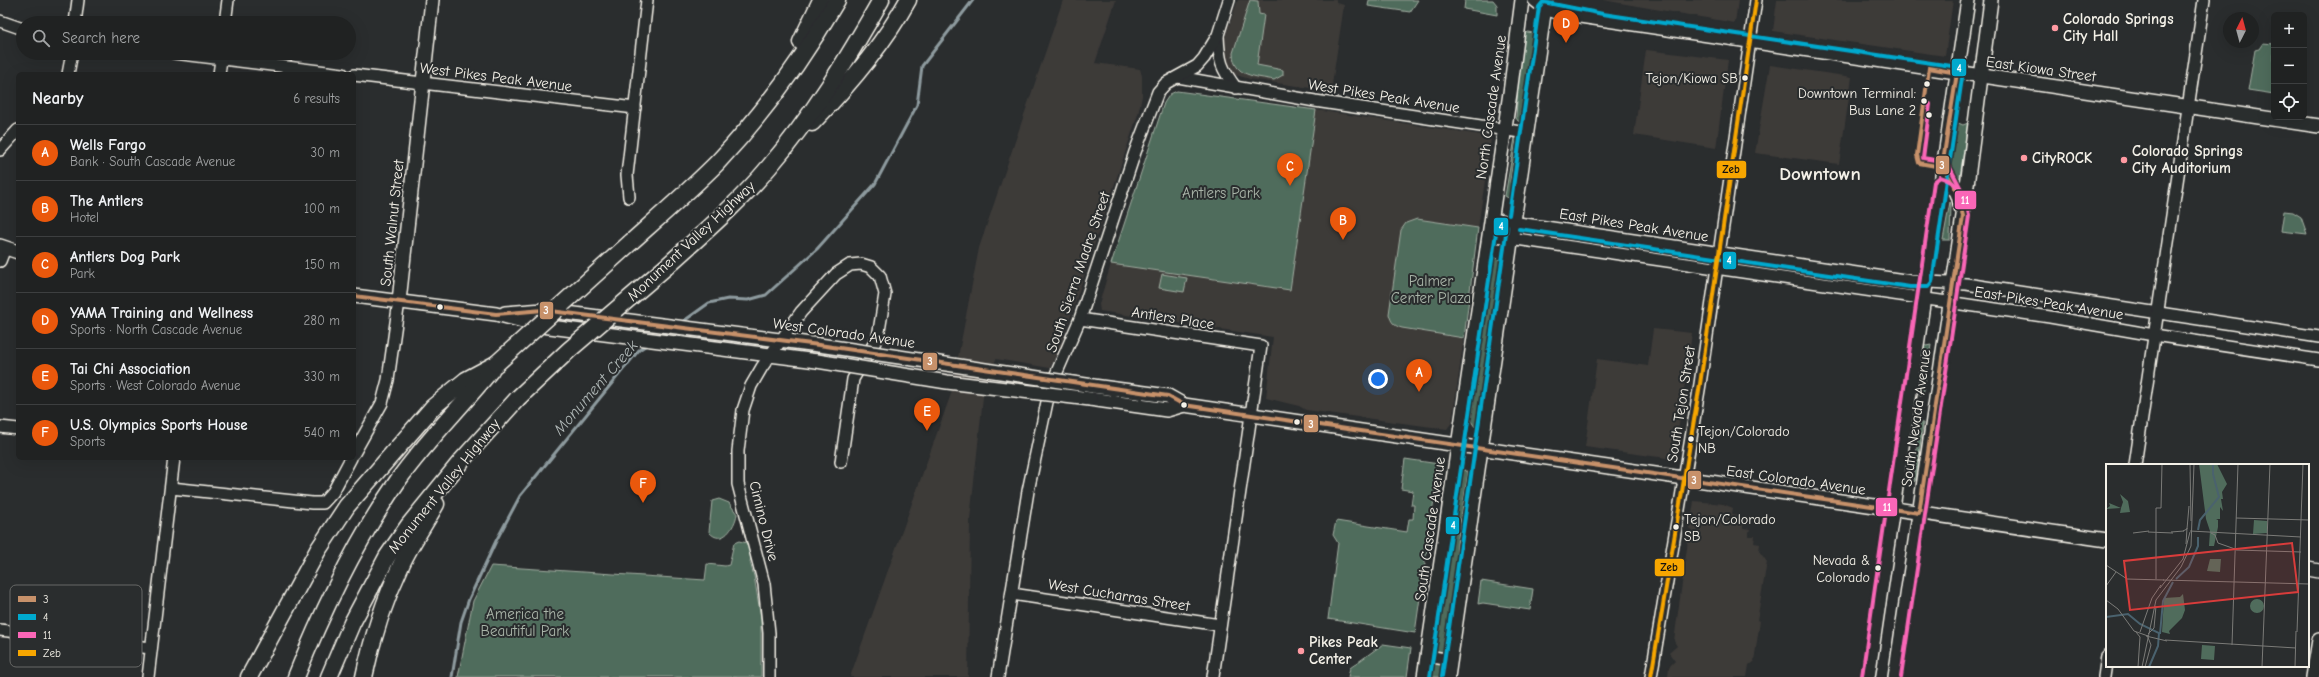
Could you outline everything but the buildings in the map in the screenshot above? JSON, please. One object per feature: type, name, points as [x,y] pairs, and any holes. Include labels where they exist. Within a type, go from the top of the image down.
[{"type":"highway","points":[[742,135],[800,43],[821,0]]},
{"type":"highway","points":[[296,677],[330,597],[366,529],[404,473],[440,427],[496,364],[691,188],[742,135],[799,62],[837,0]]},
{"type":"highway","name":"Monument Valley Highway","points":[[329,677],[352,623],[387,557],[409,525],[462,460],[518,398],[569,350],[666,267],[750,188],[770,167],[834,78],[881,0]]},
{"type":"highway","points":[[770,167],[828,106],[896,22],[908,0]]},
{"type":"highway","points":[[249,677],[318,550],[347,506],[433,407],[466,380],[496,364]]},
{"type":"highway","points":[[364,677],[368,656],[387,598],[402,562],[462,460]]},
{"type":"main road","name":"South Walnut Street","points":[[399,301],[432,0]]},
{"type":"main road","name":"North Cascade Avenue","points":[[1492,219],[1522,0]]},
{"type":"main road","name":"South Nevada Avenue","points":[[1868,677],[1894,510],[1923,298],[1968,0]]},
{"type":"main road","name":"South Nevada Avenue","points":[[1895,677],[1949,302],[1963,216],[1991,0]]},
{"type":"main road","name":"East Kiowa Street","points":[[1542,3],[1560,13],[2319,126]]},
{"type":"main road","points":[[1448,677],[1527,133],[1542,3]]},
{"type":"main road","points":[[1940,183],[1953,187],[1957,191],[1963,216]]},
{"type":"main road","name":"South Cascade Avenue","points":[[1424,677],[1492,219]]},
{"type":"main road","points":[[3,247],[16,251]]},
{"type":"main road","name":"West Colorado Avenue","points":[[356,296],[496,314],[542,326],[771,355],[947,382],[1167,410],[1184,405]]},
{"type":"main road","name":"West Colorado Avenue","points":[[496,314],[543,310],[782,340],[1168,396],[1184,405],[1481,449]]},
{"type":"main road","name":"East Colorado Avenue","points":[[1481,449],[2106,540]]},
{"type":"main road","points":[[2309,569],[2319,571]]},
{"type":"main road","points":[[2314,677],[2319,640]]},
{"type":"street","points":[[76,16],[78,0]]},
{"type":"street","points":[[226,16],[228,0]]},
{"type":"street","points":[[629,197],[627,175],[647,0]]},
{"type":"street","points":[[1229,0],[1218,35],[1219,60],[1222,68],[1236,88]]},
{"type":"street","name":"South Tejon Street","points":[[1651,677],[1717,268],[1756,0]]},
{"type":"street","points":[[2135,464],[2204,0]]},
{"type":"street","points":[[0,21],[16,27]]},
{"type":"street","name":"South Sierra Madre Street","points":[[998,677],[1028,491],[1042,418],[1050,388],[1080,319],[1154,99],[1161,87],[1197,66],[1210,50],[1218,35]]},
{"type":"street","points":[[68,72],[71,60]]},
{"type":"street","points":[[219,72],[221,60]]},
{"type":"street","points":[[248,60],[330,72]]},
{"type":"street","name":"West Pikes Peak Avenue","points":[[356,75],[635,108]]},
{"type":"street","name":"West Pikes Peak Avenue","points":[[1178,78],[1527,133]]},
{"type":"street","points":[[0,150],[16,132]]},
{"type":"street","name":"East Pikes Peak Avenue","points":[[1492,219],[1911,281],[1952,282],[2319,337]]},
{"type":"street","points":[[1573,247],[1576,231]]},
{"type":"street","name":"East Pikes Peak Avenue","points":[[1489,235],[1923,298],[2319,360]]},
{"type":"street","points":[[0,262],[3,247]]},
{"type":"street","name":"Cimino Drive","points":[[769,677],[769,633],[762,572],[739,493],[738,451],[741,419],[751,386],[771,355],[810,301],[836,274],[850,265],[861,264],[871,267],[880,276],[885,294],[878,337],[853,379],[841,462]]},
{"type":"street","points":[[1814,282],[1816,267]]},
{"type":"street","name":"South Walnut Street","points":[[356,449],[382,403],[399,301]]},
{"type":"street","name":"Antlers Place","points":[[1080,319],[1261,346],[1251,415]]},
{"type":"street","points":[[1213,677],[1251,415]]},
{"type":"street","points":[[0,427],[16,429]]},
{"type":"street","points":[[148,677],[174,460]]},
{"type":"street","points":[[171,488],[312,503],[323,502],[333,492],[350,460]]},
{"type":"street","name":"West Cucharras Street","points":[[1012,594],[1220,625]]},
{"type":"street","points":[[0,630],[10,631]]},
{"type":"street","points":[[142,647],[152,648]]},
{"type":"street","points":[[1427,656],[1451,660]]},
{"type":"street","points":[[2104,677],[2106,663]]},
{"type":"shaded area","points":[[1063,0],[1116,0],[1095,63],[1140,69],[1142,76],[1142,96],[1138,114],[1060,348],[1050,368],[996,359],[983,397],[970,519],[968,677],[850,677],[951,394],[979,248]]},
{"type":"shaded area","points":[[1238,0],[1336,0],[1336,3],[1344,5],[1331,91],[1250,79],[1229,73],[1222,45]]},
{"type":"shaded area","points":[[1603,0],[1738,0],[1735,23]]},
{"type":"shaded area","points":[[1777,0],[1953,0],[1945,56],[1773,31]]},
{"type":"shaded area","points":[[1646,50],[1728,60],[1716,148],[1634,135]]},
{"type":"shaded area","points":[[1770,65],[1852,77],[1839,164],[1755,153]]},
{"type":"shaded area","points":[[1316,110],[1488,136],[1491,139],[1478,228],[1418,219],[1406,223],[1401,230],[1402,328],[1464,338],[1452,422],[1447,429],[1306,410],[1299,406],[1266,398],[1273,337],[1100,311],[1099,304],[1111,264],[1290,289]]},
{"type":"shaded area","points":[[1653,329],[1692,333],[1674,459],[1585,447],[1597,359],[1648,366]]},
{"type":"shaded area","points":[[1694,501],[1723,504],[1733,508],[1732,514],[1738,515],[1738,521],[1743,522],[1743,528],[1750,529],[1748,536],[1755,536],[1754,543],[1760,544],[1759,551],[1767,562],[1757,620],[1760,621],[1754,661],[1749,665],[1747,677],[1668,677],[1669,667],[1675,661],[1669,653],[1677,646],[1674,641],[1688,541],[1695,535],[1690,528]]},
{"type":"green space","points":[[1250,0],[1258,1],[1259,14],[1264,15],[1257,65],[1283,70],[1283,75],[1274,80],[1247,74],[1237,67],[1234,61],[1233,53]]},
{"type":"green space","points":[[1369,0],[1418,0],[1410,12],[1368,6]]},
{"type":"green space","points":[[1465,0],[1493,0],[1497,5],[1497,15],[1464,9]]},
{"type":"green space","points":[[1527,32],[1534,33],[1536,37],[1522,122],[1518,121],[1516,118],[1519,68],[1524,35]]},
{"type":"green space","points":[[2263,43],[2271,44],[2271,94],[2248,90],[2255,50],[2259,49]]},
{"type":"green space","name":"Antlers Park","points":[[1177,91],[1316,110],[1290,290],[1111,264],[1164,103],[1170,94]]},
{"type":"green space","points":[[1956,122],[1963,125],[1968,123],[1960,177],[1957,179],[1950,166]]},
{"type":"green space","points":[[1515,138],[1516,140],[1510,181],[1513,198],[1510,199],[1505,196]]},
{"type":"green space","points":[[1950,202],[1950,240],[1943,240]]},
{"type":"green space","points":[[2284,211],[2293,212],[2301,217],[2307,234],[2281,231]]},
{"type":"green space","name":"Palmer Center Plaza","points":[[1417,219],[1478,228],[1464,338],[1402,328],[1393,323],[1389,314],[1401,230],[1406,223]]},
{"type":"green space","points":[[1540,231],[1564,235],[1566,239],[1564,241],[1540,237],[1537,235]]},
{"type":"green space","points":[[1497,258],[1503,264],[1478,426],[1475,427],[1471,421],[1485,323],[1486,288],[1490,262]]},
{"type":"green space","points":[[1162,274],[1187,278],[1184,292],[1159,288]]},
{"type":"green space","points":[[1923,344],[1926,346],[1931,345],[1923,395],[1920,395],[1918,378]]},
{"type":"green space","points":[[1919,423],[1923,423],[1916,479],[1914,482]]},
{"type":"green space","points":[[1405,459],[1439,464],[1415,633],[1328,619],[1338,543],[1333,535],[1336,521],[1407,532],[1409,519],[1413,519],[1414,505],[1411,505],[1413,491],[1401,489]]},
{"type":"green space","points":[[1463,469],[1468,472],[1457,544],[1456,588],[1446,650],[1444,652],[1437,651],[1435,648]]},
{"type":"green space","points":[[719,499],[729,503],[737,514],[731,529],[727,534],[719,537],[714,536],[709,532],[712,501]]},
{"type":"green space","name":"America the Beautiful Park","points":[[739,541],[747,543],[752,553],[750,562],[754,576],[761,618],[761,677],[458,677],[473,601],[491,566],[705,580],[707,564],[729,565],[734,543]]},
{"type":"green space","points":[[1481,581],[1533,589],[1530,610],[1483,603],[1478,604]]},
{"type":"green space","points":[[1383,644],[1411,648],[1407,677],[1348,677],[1350,668]]},
{"type":"green space","points":[[1433,664],[1440,664],[1444,668],[1442,677],[1430,677]]},
{"type":"waterway","name":"Monument Creek","points":[[681,323],[709,303],[728,299],[748,300],[766,295],[817,249],[875,184],[917,105],[922,66],[973,0]]},
{"type":"waterway","name":"Monument Creek","points":[[659,337],[670,330]]},
{"type":"waterway","name":"Monument Creek","points":[[452,677],[461,622],[469,599],[496,541],[520,496],[639,350],[648,344]]},
{"type":"transit line","name":"Zeb","points":[[1651,677],[1700,384],[1756,0]]},
{"type":"transit line","name":"4","points":[[1509,215],[1539,7],[1543,2],[1603,14],[1958,67],[1963,71],[1932,282],[1928,287],[1910,287],[1519,229]]},
{"type":"transit line","name":"3","points":[[1929,68],[1957,73],[1942,167],[1919,163],[1917,155],[1929,68]]},
{"type":"transit line","name":"11","points":[[1930,104],[1923,158],[1947,162],[1962,191]]},
{"type":"transit line","name":"3","points":[[356,296],[496,314],[543,310],[819,345],[1168,396],[1184,405],[1919,513],[1963,216],[1957,191],[1943,167]]},
{"type":"transit line","name":"11","points":[[1862,676],[1934,182],[1940,177],[1958,187],[1964,197],[1969,216],[1901,677]]},
{"type":"transit line","name":"4","points":[[1430,677],[1497,226],[1507,227],[1442,676]]},
{"type":"place","name":"Colorado Springs City Hall","points":[[2055,28]]},
{"type":"place","name":"YAMA Training and Wellness","points":[[1566,43]]},
{"type":"place","name":"Tejon/Kiowa SB","points":[[1745,78]]},
{"type":"place","name":"Downtown Terminal: Bus Lane 2","points":[[1924,101]]},
{"type":"place","name":"CityROCK","points":[[2024,158]]},
{"type":"place","name":"Colorado Springs City Auditorium","points":[[2124,160]]},
{"type":"place","name":"Antlers Dog Park","points":[[1290,186]]},
{"type":"place","name":"The Antlers","points":[[1343,240]]},
{"type":"place","name":"Wells Fargo","points":[[1419,392]]},
{"type":"place","name":"Tai Chi Association","points":[[927,431]]},
{"type":"place","name":"Tejon/Colorado NB","points":[[1691,439]]},
{"type":"place","name":"U.S. Olympics Sports House","points":[[643,503]]},
{"type":"place","name":"Tejon/Colorado SB","points":[[1676,527]]},
{"type":"place","name":"Nevada & Colorado","points":[[1878,568]]},
{"type":"place","name":"Pikes Peak Center","points":[[1301,651]]},
{"type":"district","name":"Downtown","points":[[1820,173]]}]
